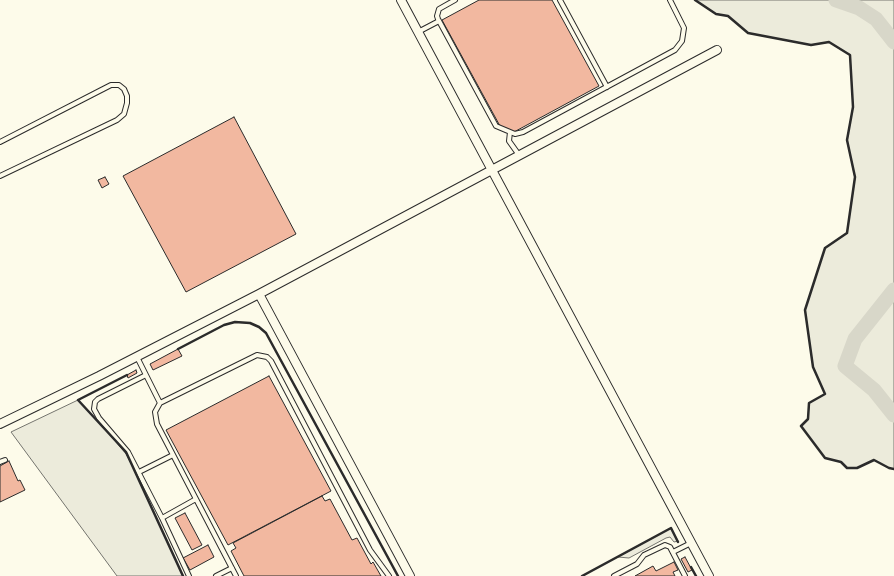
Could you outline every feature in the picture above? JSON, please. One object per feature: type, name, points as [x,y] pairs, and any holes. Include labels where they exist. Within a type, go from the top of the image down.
[{"type":"street","points":[[401,0],[709,576]]},
{"type":"street","points":[[0,424],[47,403],[259,294],[717,50]]},
{"type":"street","points":[[259,294],[410,576]]},
{"type":"lane","points":[[455,0],[439,9],[437,16],[439,21],[496,126],[518,134],[671,53],[680,45],[684,35],[683,25],[670,0]]},
{"type":"lane","points":[[560,0],[607,87]]},
{"type":"lane","points":[[418,32],[439,21]]},
{"type":"lane","points":[[0,142],[111,85],[119,85],[127,96],[124,114],[117,120],[0,176]]},
{"type":"lane","points":[[510,132],[509,142],[519,155]]},
{"type":"lane","points":[[236,576],[173,455],[156,419],[156,408],[160,402],[252,356],[262,355],[271,361],[370,550],[389,576]]},
{"type":"lane","points":[[137,357],[160,402]]},
{"type":"lane","points":[[146,375],[98,399],[94,406],[97,416],[125,448],[139,472],[189,576]]},
{"type":"lane","points":[[139,472],[173,455]]},
{"type":"lane","points":[[0,462],[5,460]]},
{"type":"lane","points":[[162,518],[196,499]]},
{"type":"lane","points":[[673,552],[691,543]]},
{"type":"lane","points":[[614,576],[637,564],[644,555],[663,546],[669,546],[685,576]]},
{"type":"lane","points":[[216,576],[232,568]]},
{"type":"shaded area","points":[[695,0],[894,0],[894,469],[874,460],[857,468],[847,468],[841,462],[825,458],[801,426],[808,419],[809,403],[825,394],[813,367],[805,310],[825,248],[847,233],[855,178],[847,140],[853,107],[850,55],[829,42],[811,45],[748,33],[728,16],[716,14]]},
{"type":"shaded area","points":[[78,400],[126,452],[183,576],[117,576],[11,432]]},
{"type":"shaded area","points":[[671,528],[678,541],[674,542],[670,537],[666,538],[629,558],[618,557]]},
{"type":"building","points":[[479,0],[552,0],[599,86],[514,132],[500,126],[442,20]]},
{"type":"building","points":[[234,117],[296,234],[186,292],[123,176]]},
{"type":"building","points":[[105,177],[109,184],[102,188],[98,180]]},
{"type":"building","points":[[178,349],[182,356],[153,370],[150,364]]},
{"type":"building","points":[[136,370],[137,373],[128,378],[127,375]]},
{"type":"building","points":[[269,376],[331,491],[228,545],[166,430]]},
{"type":"building","points":[[9,461],[18,481],[20,480],[25,490],[0,502],[0,466]]},
{"type":"building","points":[[322,496],[325,501],[330,499],[352,540],[357,538],[371,564],[373,562],[381,576],[244,576],[231,551],[236,548],[233,543]]},
{"type":"building","points":[[185,513],[202,545],[192,550],[175,518]]},
{"type":"building","points":[[208,545],[214,557],[190,570],[183,558]]},
{"type":"building","points":[[685,557],[692,570],[688,572],[681,559]]},
{"type":"building","points":[[674,562],[678,570],[673,572],[675,576],[635,576],[653,566],[656,571]]},
{"type":"waterway","points":[[836,0],[859,8],[876,19],[894,42]]},
{"type":"waterway","points":[[894,290],[855,339],[845,366],[874,390],[894,415]]},
{"type":"wall","points":[[695,0],[716,14],[728,16],[748,33],[811,45],[829,42],[850,55],[853,107],[847,140],[855,177],[847,233],[825,248],[805,310],[813,367],[825,394],[809,403],[808,419],[801,426],[825,458],[841,462],[847,468],[857,468],[874,460],[894,469]]},
{"type":"wall","points":[[178,349],[224,325],[235,322],[250,323],[266,333],[398,576]]},
{"type":"wall","points":[[127,375],[78,400],[126,452],[183,576]]},
{"type":"wall","points":[[582,576],[671,528],[678,542]]},
{"type":"wall","points":[[691,567],[696,576]]}]
